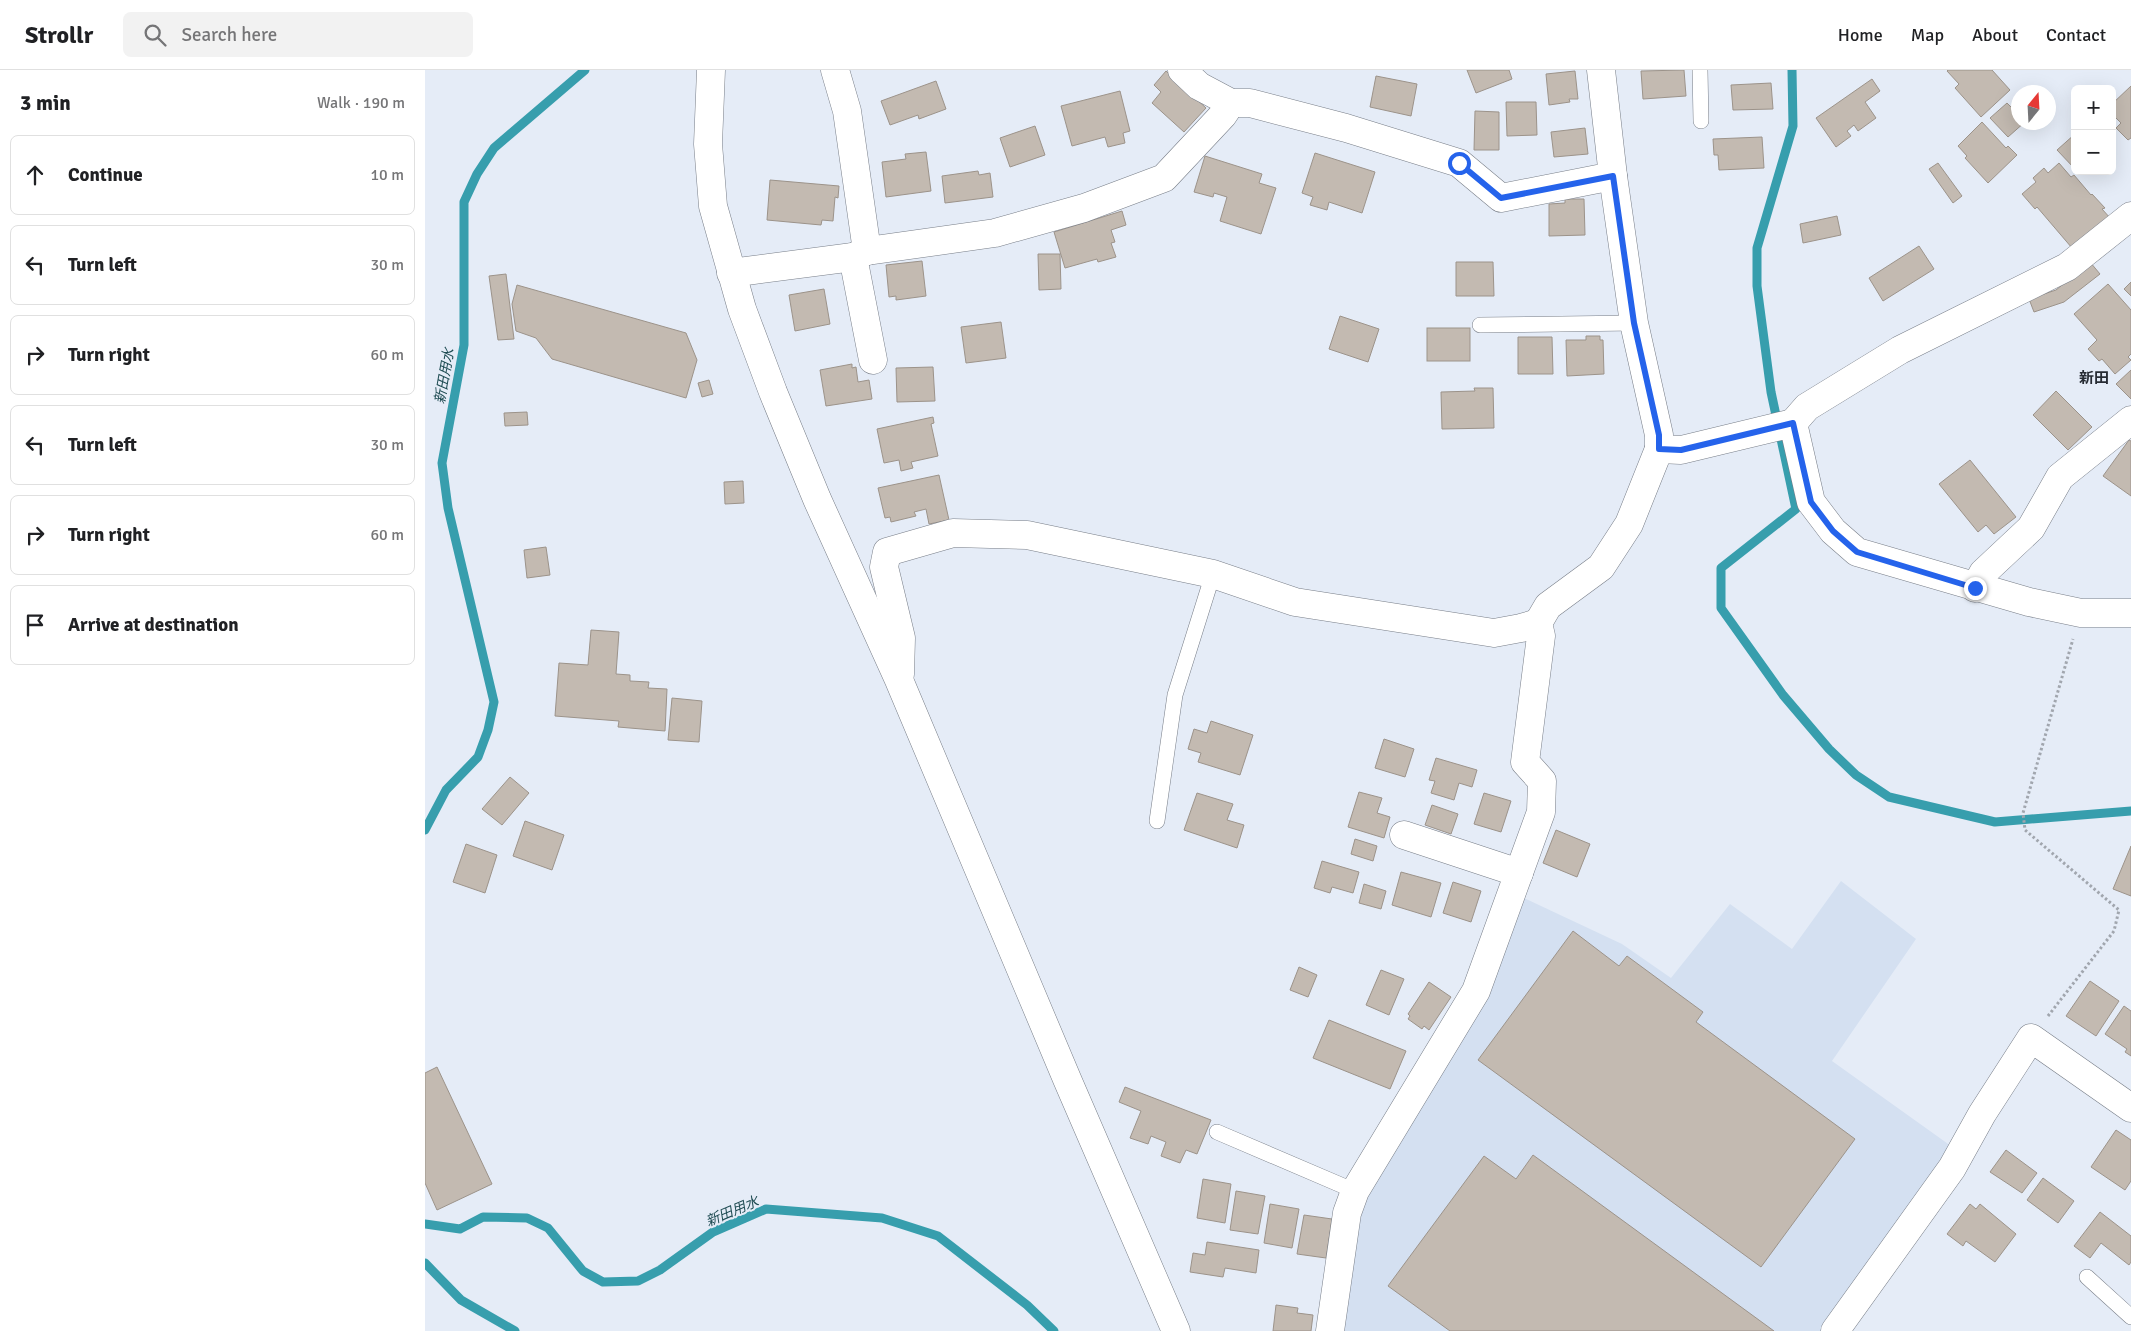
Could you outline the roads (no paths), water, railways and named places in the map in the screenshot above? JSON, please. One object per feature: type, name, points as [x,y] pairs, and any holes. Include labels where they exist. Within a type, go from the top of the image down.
[{"type":"street","points":[[711,70],[708,144],[713,206],[742,309],[769,383],[813,490],[899,680],[1067,1079],[1176,1331]]},
{"type":"street","points":[[835,70],[847,111],[860,254],[873,360]]},
{"type":"street","points":[[1182,70],[1199,86],[1231,102],[1249,102],[1346,128],[1459,163],[1501,198],[1613,176]]},
{"type":"street","points":[[899,680],[901,638],[884,567],[887,552],[953,532],[1027,535],[1213,574],[1295,602],[1494,633],[1538,623],[1548,606],[1601,567],[1629,524],[1659,449],[1659,435],[1634,323],[1613,176],[1601,70]]},
{"type":"street","points":[[731,272],[995,233],[1084,208],[1164,178],[1223,115],[1231,102]]},
{"type":"street","points":[[1659,449],[1681,450],[1783,425],[1807,407],[1900,350],[2067,267],[2131,216]]},
{"type":"street","points":[[1975,588],[1983,573],[2031,528],[2060,477],[2131,420]]},
{"type":"street","points":[[1783,425],[1811,502],[1833,531],[1857,552],[1975,588],[2029,602],[2081,613],[2131,613]]},
{"type":"street","points":[[1330,1331],[1347,1213],[1355,1191],[1476,990],[1541,812],[1542,781],[1525,762],[1541,636],[1538,623]]},
{"type":"street","points":[[1404,835],[1519,873]]},
{"type":"street","points":[[1835,1331],[1952,1168],[1982,1114],[2031,1038],[2131,1108]]},
{"type":"lane","points":[[1700,70],[1701,121]]},
{"type":"lane","points":[[1480,324],[1634,323]]},
{"type":"lane","points":[[1157,821],[1175,695],[1213,574]]},
{"type":"lane","points":[[1217,1132],[1355,1191]]},
{"type":"lane","points":[[2087,1277],[2131,1316]]},
{"type":"waterway","name":"新田用水","points":[[425,830],[446,790],[478,757],[488,730],[494,702],[448,508],[442,463],[464,345],[464,202],[477,174],[494,148],[585,70]]},
{"type":"waterway","points":[[1792,70],[1793,126],[1757,248],[1757,286],[1771,392],[1796,509],[1721,568],[1721,608],[1783,695],[1829,749],[1856,775],[1889,797],[1995,822],[2131,811]]},
{"type":"waterway","name":"新田用水","points":[[425,1224],[460,1229],[483,1217],[527,1218],[548,1228],[583,1271],[603,1282],[638,1281],[660,1270],[713,1232],[766,1209],[882,1218],[938,1236],[1027,1305],[1054,1331]]},
{"type":"waterway","points":[[425,1263],[461,1300],[515,1331]]},
{"type":"district","name":"新田","points":[[2094,378]]}]
